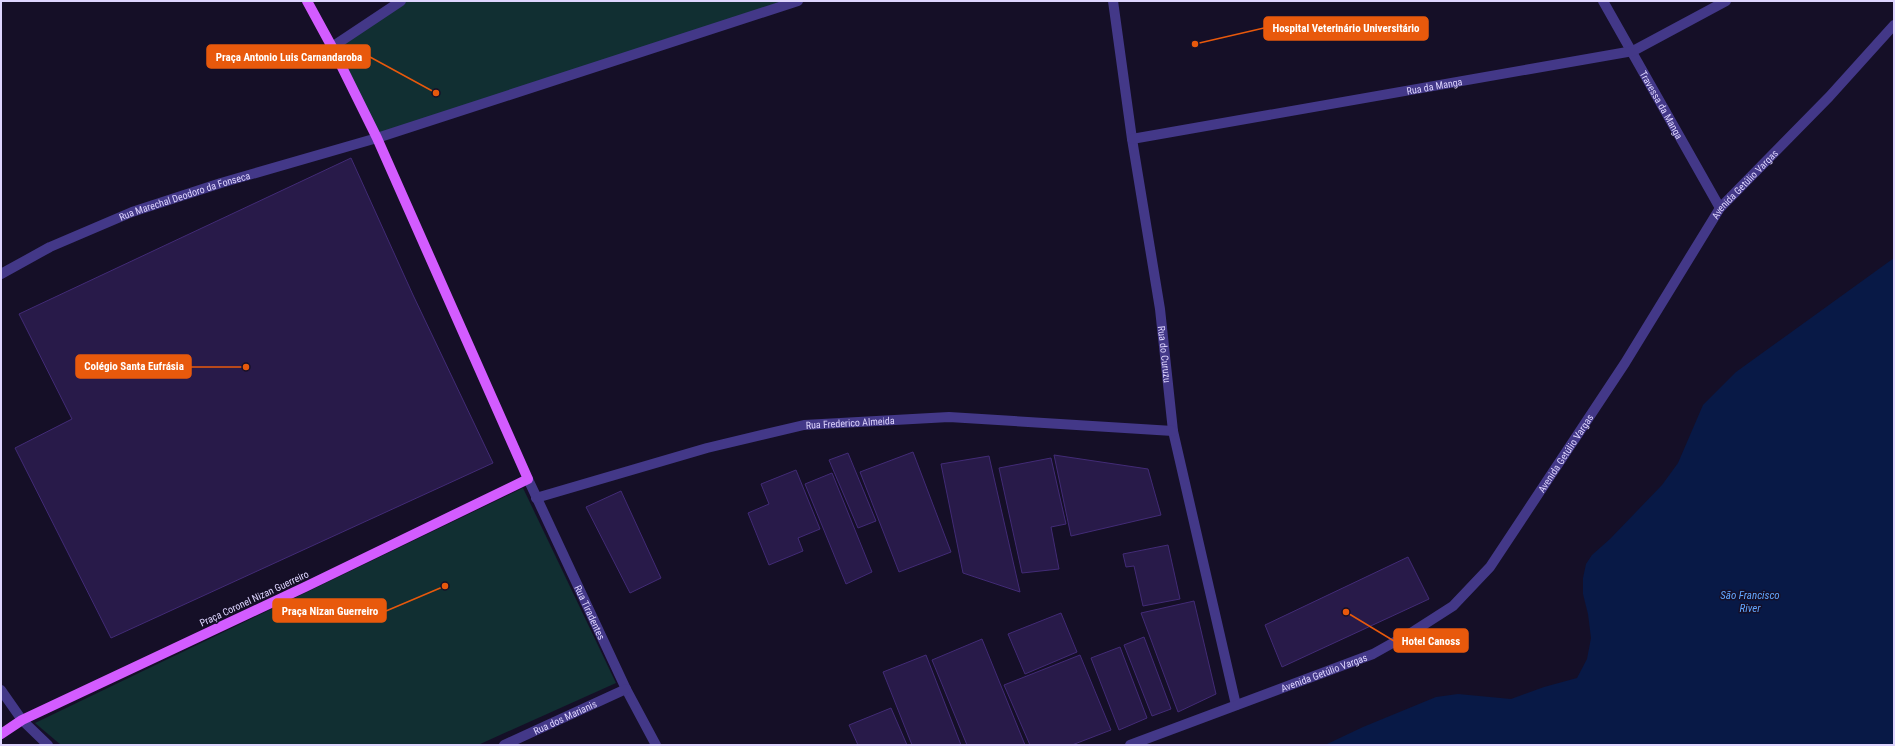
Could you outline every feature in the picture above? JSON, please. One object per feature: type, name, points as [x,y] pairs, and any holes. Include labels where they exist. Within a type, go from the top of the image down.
[{"type":"main road","points":[[307,1],[332,47],[377,138],[528,478]]},
{"type":"main road","name":"Praça Coronel Nizan Guerreiro","points":[[1,734],[22,720],[305,587],[528,478]]},
{"type":"street","points":[[332,47],[401,1]]},
{"type":"street","name":"Rua Marechal Deodoro da Fonseca","points":[[1,274],[50,247],[132,212],[221,183],[377,138],[784,3],[798,1]]},
{"type":"street","name":"Rua do Curuzu","points":[[1113,1],[1132,139],[1160,309],[1172,431],[1236,705]]},
{"type":"street","name":"Travessa da Manga","points":[[1603,1],[1720,208]]},
{"type":"street","name":"Rua da Manga","points":[[1132,139],[1632,51],[1726,1]]},
{"type":"street","name":"Avenida Getúlio Vargas","points":[[1130,745],[1373,654],[1414,631],[1452,606],[1494,561],[1625,363],[1720,208],[1830,97],[1894,25]]},
{"type":"street","name":"Rua Frederico Almeida","points":[[536,498],[707,448],[804,425],[949,417],[1172,431]]},
{"type":"street","name":"Rua Tiradentes","points":[[528,478],[626,689],[656,745]]},
{"type":"street","name":"Rua dos Marianis","points":[[504,745],[626,689]]},
{"type":"street","points":[[1,690],[22,720],[48,745]]},
{"type":"green space","points":[[401,1],[783,1],[377,138],[332,47]]},
{"type":"green space","points":[[523,488],[616,683],[478,745],[61,745],[35,723]]},
{"type":"water","name":"São Francisco River","points":[[1894,258],[1894,745],[1325,745],[1363,727],[1436,697],[1458,694],[1511,699],[1544,687],[1577,678],[1587,659],[1591,638],[1588,614],[1583,594],[1583,578],[1586,564],[1592,555],[1610,539],[1662,485],[1678,463],[1703,405],[1736,372]]},
{"type":"building","points":[[351,158],[413,295],[493,463],[111,638],[15,448],[72,419],[19,314]]},
{"type":"building","points":[[913,452],[951,552],[899,572],[860,472]]},
{"type":"building","points":[[848,453],[876,521],[858,528],[829,460]]},
{"type":"building","points":[[1054,455],[1148,469],[1161,515],[1071,536]]},
{"type":"building","points":[[989,456],[1020,592],[963,573],[941,464]]},
{"type":"building","points":[[1051,458],[1066,524],[1051,527],[1059,569],[1022,573],[999,468]]},
{"type":"building","points":[[796,470],[820,529],[798,538],[803,551],[769,565],[748,513],[769,504],[761,484]]},
{"type":"building","points":[[832,473],[872,572],[846,584],[805,484]]},
{"type":"building","points":[[621,491],[661,578],[630,593],[586,507]]},
{"type":"building","points":[[1168,545],[1180,599],[1143,606],[1134,566],[1126,567],[1123,554]]},
{"type":"building","points":[[1408,557],[1429,599],[1282,667],[1265,625]]},
{"type":"building","points":[[1194,601],[1216,694],[1178,712],[1141,613]]},
{"type":"building","points":[[1061,613],[1077,652],[1025,674],[1008,634]]},
{"type":"building","points":[[1144,637],[1171,709],[1152,716],[1124,645]]},
{"type":"building","points":[[982,639],[1025,745],[967,745],[932,660]]},
{"type":"building","points":[[1120,647],[1147,718],[1119,730],[1091,658]]},
{"type":"building","points":[[926,655],[961,745],[912,745],[883,672]]},
{"type":"building","points":[[1080,655],[1111,730],[1072,745],[1030,745],[1004,685]]},
{"type":"building","points":[[891,708],[907,745],[858,745],[849,725]]},
{"type":"place","name":"Hospital Veterinário Universitário","points":[[1195,44]]},
{"type":"place","name":"Praça Antonio Luis Carnandaroba","points":[[436,93]]},
{"type":"place","name":"Colégio Santa Eufrásia","points":[[246,367]]},
{"type":"place","name":"Praça Nizan Guerreiro","points":[[445,586]]},
{"type":"place","name":"Hotel Canoss","points":[[1346,612]]}]
